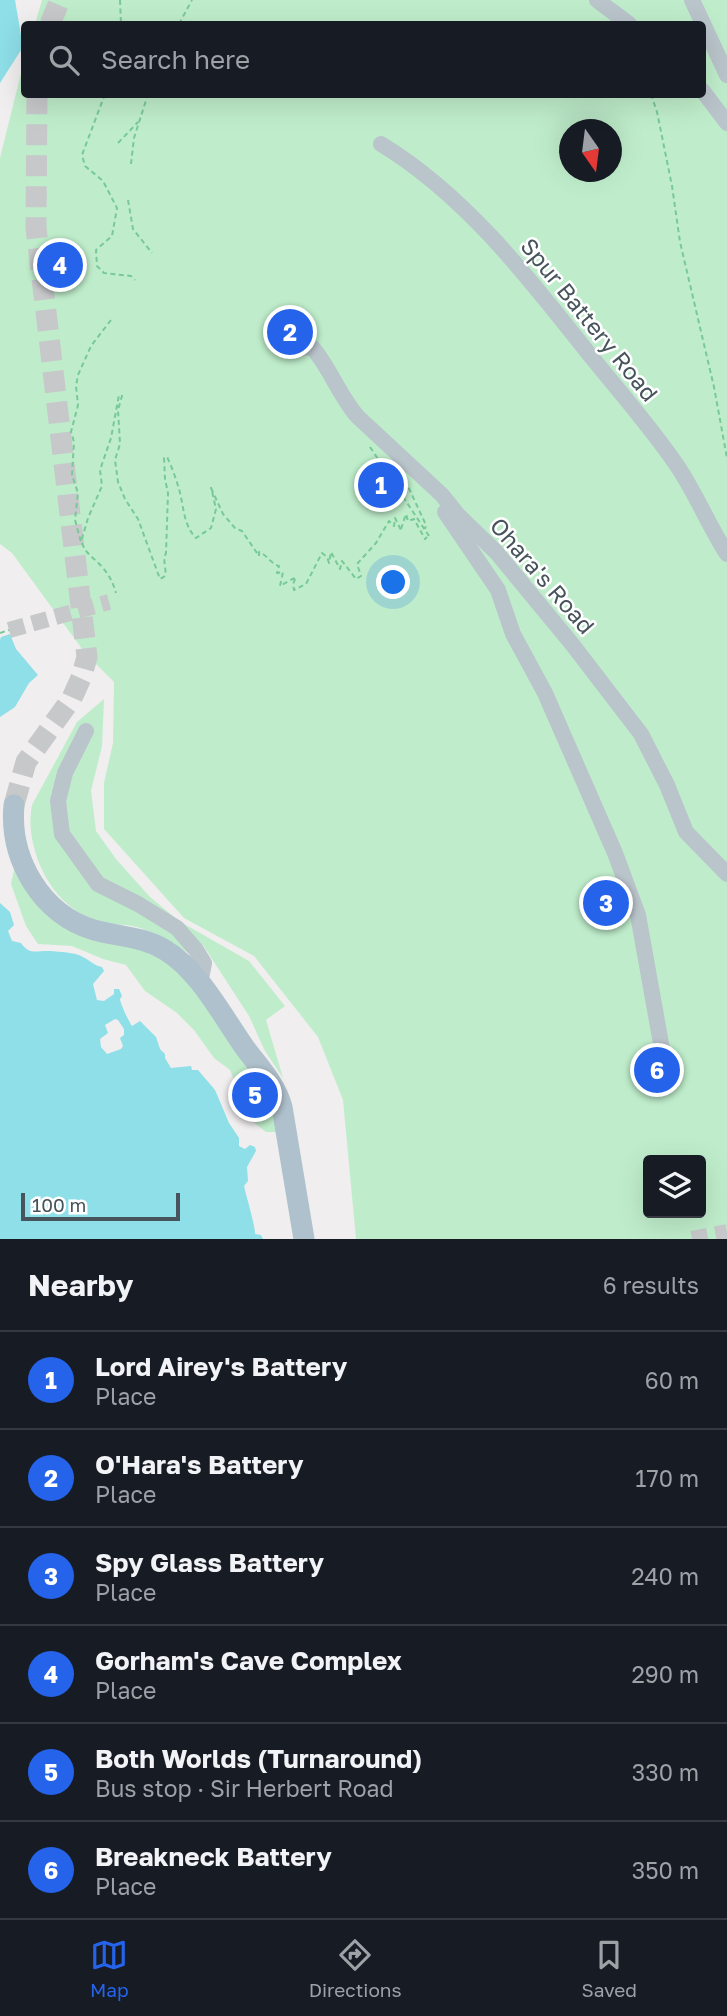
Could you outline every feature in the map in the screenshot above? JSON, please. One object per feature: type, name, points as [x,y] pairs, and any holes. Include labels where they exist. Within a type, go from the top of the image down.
[{"type":"main road","points":[[15,805],[16,840],[22,860],[33,884],[47,901],[84,926],[135,937],[166,950],[188,968],[201,984],[263,1072],[282,1107],[304,1239]]},
{"type":"street","points":[[597,0],[624,21]]},
{"type":"street","points":[[692,0],[702,21]]},
{"type":"street","points":[[706,30],[727,75]]},
{"type":"street","points":[[706,95],[727,122]]},
{"type":"street","name":"Spur Battery Road","points":[[381,144],[435,184],[488,232],[550,305],[668,453],[727,554]]},
{"type":"street","name":"Ohara's Road","points":[[288,351],[312,347],[324,361],[348,406],[442,495],[497,553],[641,734],[686,832],[727,874]]},
{"type":"street","points":[[425,481],[432,497],[449,516],[498,590],[513,634],[545,693],[615,853],[638,915],[662,1049]]},
{"type":"street","points":[[86,731],[65,773],[58,801],[62,834],[98,884],[177,928],[204,963],[201,984]]},
{"type":"path","points":[[120,0],[121,21]]},
{"type":"path","points":[[181,21],[192,0]]},
{"type":"path","points":[[103,98],[82,151],[82,160],[103,181],[117,208],[112,236],[96,250],[97,266],[104,274],[131,276],[135,279]]},
{"type":"path","points":[[131,163],[147,98]]},
{"type":"path","points":[[652,98],[672,186],[680,242],[711,374],[727,458]]},
{"type":"path","points":[[118,142],[139,121]]},
{"type":"path","points":[[128,200],[133,229],[152,253]]},
{"type":"path","points":[[288,351],[276,334],[278,320],[292,317],[299,324],[300,332]]},
{"type":"path","points":[[111,320],[91,346],[78,375],[78,405],[71,432],[74,443],[72,475],[78,493],[75,520],[81,542],[85,552],[110,576],[116,593]]},
{"type":"path","points":[[81,542],[102,486],[100,470],[111,438],[119,395],[122,397],[118,410],[120,444],[115,463],[118,482],[138,519],[160,579],[166,573],[163,561],[166,553],[168,493],[163,462],[166,457],[179,488],[184,515],[192,534],[196,538],[211,528],[216,509],[211,487],[223,514],[235,528],[242,531],[254,552],[259,556],[259,552],[263,554],[279,566],[277,573],[284,572],[281,586],[296,577],[294,590],[306,584],[322,553],[329,563],[331,552],[340,569],[342,561],[356,579],[361,576],[357,564],[376,543],[389,521],[394,526],[395,518],[401,530],[406,514],[408,521],[414,519],[425,539],[429,536],[378,460]]},
{"type":"path","points":[[404,477],[426,525],[425,530]]},
{"type":"path","points":[[0,633],[9,630]]},
{"type":"green space","points":[[42,0],[727,0],[727,1239],[356,1239],[343,1100],[318,1037],[254,956],[184,918],[104,829],[104,783],[113,743],[114,682],[85,653],[12,553],[0,544],[0,158],[21,73],[21,98],[706,98],[706,21],[36,21]]},
{"type":"green space","points":[[104,699],[102,746],[91,791],[96,831],[116,859],[150,897],[179,921],[249,961],[285,1006],[266,1020],[283,1078],[265,1051],[249,1016],[203,945],[190,954],[144,929],[89,917],[62,899],[44,873],[31,834],[32,805],[77,722]]},
{"type":"green space","points":[[16,862],[30,890],[164,956],[189,978],[276,1109],[280,1132],[266,1132],[251,1120],[230,1070],[214,1058],[194,1030],[177,1013],[145,991],[126,965],[72,946],[38,944],[26,926],[11,884]]},
{"type":"water","points":[[0,0],[15,0],[21,50],[0,83]]},
{"type":"water","points":[[10,634],[16,649],[38,675],[29,683],[15,707],[0,717],[0,640]]},
{"type":"water","points":[[0,903],[10,912],[14,925],[8,931],[12,941],[21,943],[31,951],[75,954],[102,967],[104,971],[93,984],[97,1000],[104,1001],[114,994],[114,989],[119,989],[121,1004],[132,1026],[140,1021],[156,1037],[171,1068],[191,1066],[192,1070],[198,1070],[215,1090],[229,1123],[239,1138],[239,1146],[245,1149],[250,1145],[255,1147],[256,1151],[247,1167],[248,1181],[244,1186],[255,1234],[261,1235],[263,1239],[0,1239]],"holes":[[[118,1020],[124,1029],[124,1035],[120,1038],[123,1046],[107,1054],[101,1047],[100,1039],[108,1033],[105,1025]]]},
{"type":"tunnel","points":[[51,21],[60,0]]},
{"type":"tunnel","points":[[14,805],[26,762],[72,698],[87,657],[36,228],[37,98]]},
{"type":"tunnel","points":[[9,630],[109,602]]},
{"type":"tunnel","points":[[692,1239],[727,1232]]},
{"type":"place","name":"Gorham's Cave Complex","points":[[60,265]]},
{"type":"place","name":"O'Hara's Battery","points":[[290,332]]},
{"type":"place","name":"Lord Airey's Battery","points":[[381,485]]},
{"type":"place","name":"Spy Glass Battery","points":[[606,903]]},
{"type":"place","name":"Breakneck Battery","points":[[657,1070]]},
{"type":"place","name":"Both Worlds (Turnaround)","points":[[255,1095]]}]
